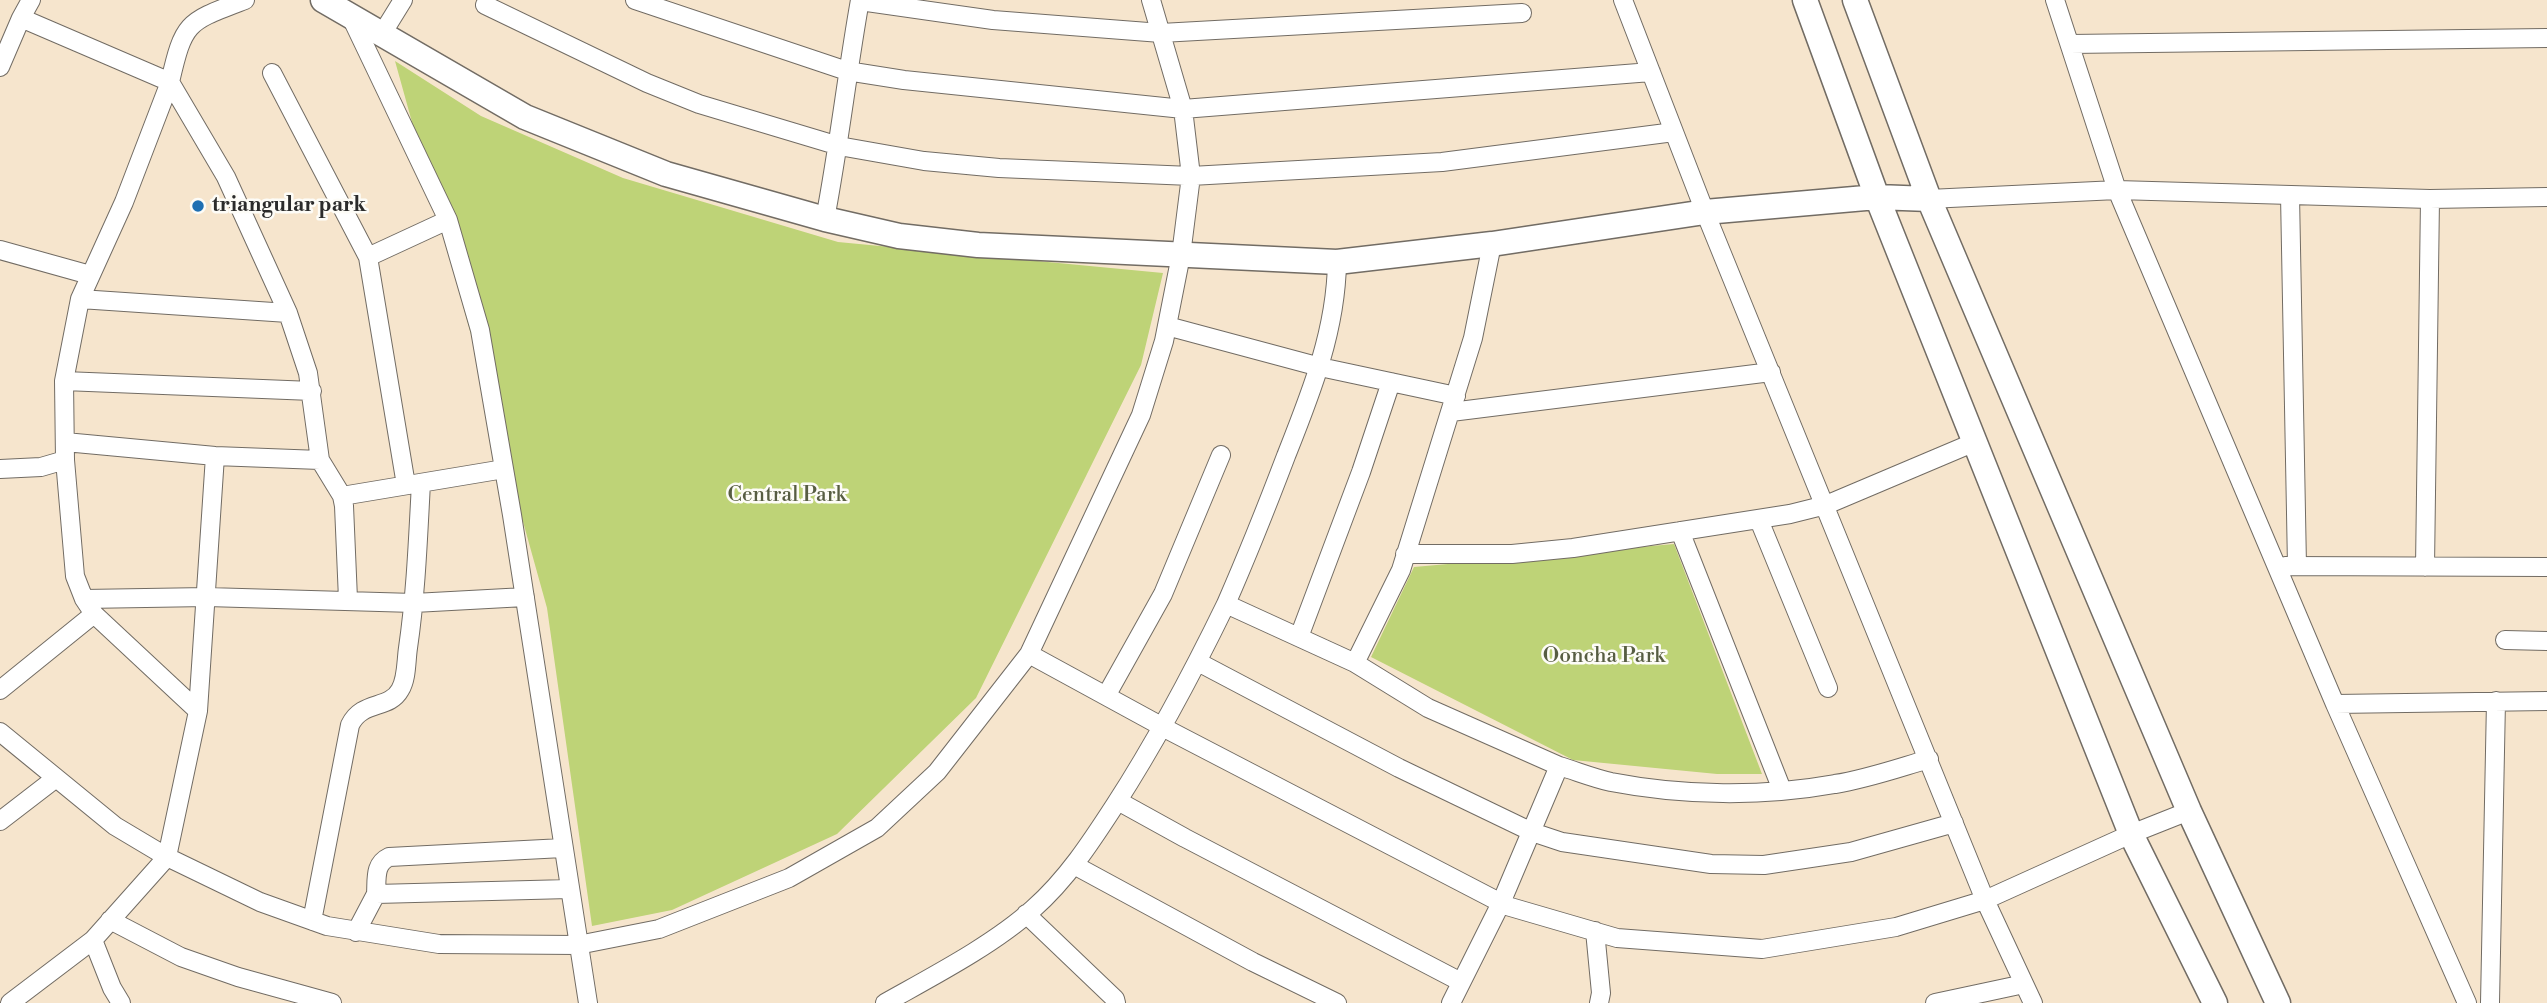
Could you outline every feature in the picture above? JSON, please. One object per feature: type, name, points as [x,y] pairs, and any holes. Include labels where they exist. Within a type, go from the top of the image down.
[{"type":"street","points":[[0,67],[31,0]]},
{"type":"street","points":[[198,711],[89,606],[73,565],[65,451],[64,382],[80,299],[124,202],[170,82],[179,41],[200,17],[245,0]]},
{"type":"street","points":[[323,0],[525,117],[666,174],[825,219],[899,236],[978,245],[1337,262],[1492,244],[1705,212],[1877,197],[1929,199],[2117,190],[2430,199],[2547,197]]},
{"type":"street","points":[[382,34],[403,0]]},
{"type":"street","points":[[635,0],[847,71],[904,80],[1183,109],[1651,72]]},
{"type":"street","points":[[825,219],[839,146],[847,71],[860,0],[993,20],[1161,33],[1522,13]]},
{"type":"street","points":[[0,732],[115,826],[167,856],[260,902],[312,921],[356,932],[439,944],[578,945],[659,929],[789,878],[877,828],[937,772],[1029,654],[1141,415],[1167,326],[1181,256],[1191,176],[1183,109],[1151,0]]},
{"type":"street","points":[[1623,0],[1705,212],[1985,900],[2033,1003]]},
{"type":"street","points":[[1805,0],[1877,197],[2131,835],[2215,1003]]},
{"type":"street","points":[[1855,0],[1929,199],[2189,811],[2278,1003]]},
{"type":"street","points":[[2055,0],[2117,190],[2335,704],[2468,1003]]},
{"type":"street","points":[[485,5],[647,83],[699,104],[839,146],[924,161],[999,168],[1191,176],[1442,162],[1674,132]]},
{"type":"street","points":[[350,15],[448,220],[480,330],[525,597],[588,1003]]},
{"type":"street","points":[[21,18],[170,82],[226,177],[288,313],[312,391],[320,460],[342,496],[344,506],[348,599]]},
{"type":"street","points":[[2070,44],[2547,38]]},
{"type":"street","points":[[272,73],[368,257],[413,484],[414,603],[403,682],[396,697],[361,711],[354,716],[350,725],[312,921]]},
{"type":"street","points":[[2290,195],[2297,566]]},
{"type":"street","points":[[2425,566],[2430,199]]},
{"type":"street","points":[[368,257],[448,220]]},
{"type":"street","points":[[1355,663],[1377,622],[1405,554],[1473,338],[1492,244]]},
{"type":"street","points":[[0,250],[90,275]]},
{"type":"street","points":[[885,1003],[957,963],[1026,914],[1074,865],[1118,801],[1198,662],[1255,537],[1328,342],[1336,293],[1337,262]]},
{"type":"street","points":[[80,299],[288,313]]},
{"type":"street","points":[[1167,326],[1320,367],[1391,382],[1454,404],[1771,372]]},
{"type":"street","points":[[64,382],[312,391]]},
{"type":"street","points":[[1298,637],[1361,472],[1391,382]]},
{"type":"street","points":[[1405,554],[1449,556],[1573,548],[1759,520],[1826,505],[1975,442]]},
{"type":"street","points":[[0,469],[41,467],[65,451],[320,460]]},
{"type":"street","points":[[1106,696],[1163,594],[1221,455]]},
{"type":"street","points":[[10,1003],[93,940],[167,856],[198,711],[215,456]]},
{"type":"street","points":[[342,496],[504,469]]},
{"type":"street","points":[[1759,520],[1828,688]]},
{"type":"street","points":[[1680,531],[1782,790]]},
{"type":"street","points":[[2277,566],[2547,567]]},
{"type":"street","points":[[0,690],[89,606],[207,597],[414,603],[525,597]]},
{"type":"street","points":[[1226,604],[1355,663],[1428,708],[1559,766],[1609,781],[1655,788],[1713,792],[1782,790],[1836,784],[1928,759]]},
{"type":"street","points":[[2505,640],[2547,641]]},
{"type":"street","points":[[1029,654],[1501,903],[1616,938],[1762,949],[1896,927],[1985,900],[2189,811]]},
{"type":"street","points":[[1198,662],[1399,768],[1532,832],[1562,842],[1711,864],[1764,865],[1851,852],[1954,823]]},
{"type":"street","points":[[2490,1003],[2496,701]]},
{"type":"street","points":[[2335,704],[2547,701]]},
{"type":"street","points":[[1451,1003],[1501,903],[1559,766]]},
{"type":"street","points":[[0,821],[56,778]]},
{"type":"street","points":[[1118,801],[1461,982]]},
{"type":"street","points":[[356,932],[376,894],[378,866],[389,857],[563,848]]},
{"type":"street","points":[[1074,865],[1253,962],[1337,1003]]},
{"type":"street","points":[[376,894],[569,889]]},
{"type":"street","points":[[1026,914],[1115,999],[1116,1003]]},
{"type":"street","points":[[110,920],[181,957],[332,1003]]},
{"type":"street","points":[[1595,931],[1601,993],[1599,1003]]},
{"type":"street","points":[[93,940],[112,988],[121,1003]]},
{"type":"street","points":[[1935,1003],[2024,984]]},
{"type":"green space","name":"Central Park","points":[[395,61],[481,116],[623,178],[838,242],[1163,273],[1141,365],[976,698],[837,834],[672,910],[592,926],[547,608]]},
{"type":"green space","name":"Ooncha Park","points":[[1674,544],[1762,774],[1717,774],[1573,760],[1371,657],[1414,567]]},
{"type":"place","name":"triangular park","points":[[198,206]]}]
